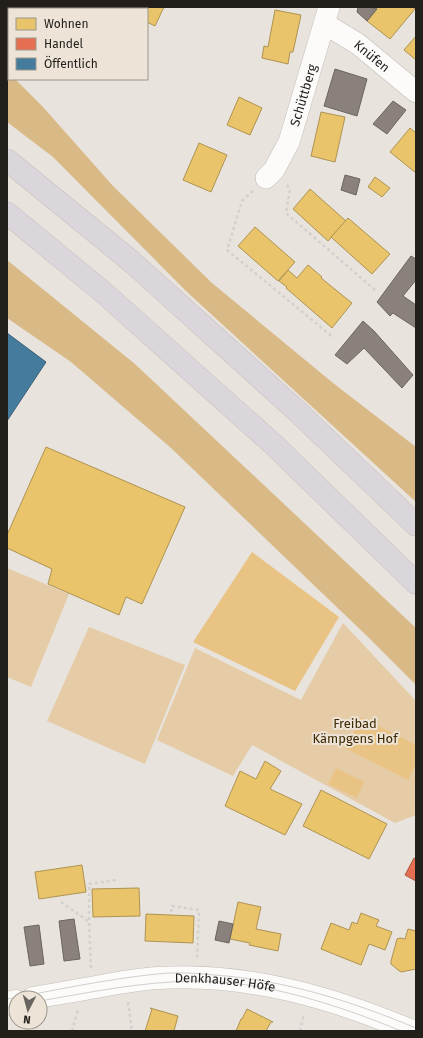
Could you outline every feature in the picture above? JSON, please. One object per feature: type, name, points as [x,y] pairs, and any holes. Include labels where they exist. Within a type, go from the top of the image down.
[{"type":"highway","points":[[7,160],[132,262],[298,412],[416,525]]},
{"type":"highway","points":[[7,213],[104,293],[273,444],[416,583]]},
{"type":"street","name":"Knüfen","points":[[327,15],[358,44],[416,92]]},
{"type":"street","name":"Schüttberg","points":[[270,174],[289,142],[327,15]]},
{"type":"street","name":"Denkhauser Höfe","points":[[48,996],[158,978],[195,977],[230,979],[271,985],[321,998],[385,1019],[412,1031]]},
{"type":"path","points":[[334,338],[226,250],[242,201],[270,174],[290,190],[286,213],[375,290]]},
{"type":"path","points":[[91,971],[89,884],[116,880]]},
{"type":"path","points":[[61,902],[89,922]]},
{"type":"path","points":[[171,912],[172,906],[199,910],[197,960]]},
{"type":"path","points":[[126,982],[132,1031]]},
{"type":"path","points":[[72,1031],[74,1022]]},
{"type":"green space","points":[[7,568],[69,594],[31,687],[7,677]]},
{"type":"green space","name":"Freibad Kämpgens Hof","points":[[343,623],[416,701],[416,815],[395,823],[252,745],[233,776],[157,740],[195,648],[301,700]]},
{"type":"green space","points":[[89,627],[185,665],[145,764],[47,721]]},
{"type":"shaded area","points":[[7,71],[8,80],[16,80],[43,107],[113,186],[212,283],[333,383],[416,447],[416,502],[187,292],[53,157],[7,122]]},
{"type":"shaded area","points":[[7,260],[135,364],[416,628],[416,685],[171,448],[71,362],[7,318]]},
{"type":"shaded area","points":[[252,552],[339,617],[295,691],[193,642]]},
{"type":"shaded area","points":[[361,717],[416,745],[416,764],[408,780],[345,748]]},
{"type":"shaded area","points":[[336,768],[364,782],[357,798],[328,784]]},
{"type":"building: Wohnen","points":[[164,7],[155,26],[148,22],[148,8],[126,8]]},
{"type":"building: Wohnen","points":[[378,7],[412,7],[415,9],[390,39],[367,21]]},
{"type":"building: Wohnen","points":[[275,10],[301,15],[293,52],[290,52],[288,64],[262,58],[264,46],[268,47]]},
{"type":"building: Wohnen","points":[[416,36],[416,60],[404,50]]},
{"type":"building: Wohnen","points":[[239,97],[262,108],[250,135],[227,125]]},
{"type":"building: Wohnen","points":[[321,112],[345,117],[335,162],[311,156]]},
{"type":"building: Wohnen","points":[[410,128],[416,133],[416,173],[390,152]]},
{"type":"building: Wohnen","points":[[199,143],[227,155],[211,192],[183,180]]},
{"type":"building: Wohnen","points":[[375,177],[390,188],[382,197],[368,187]]},
{"type":"building: Wohnen","points":[[310,189],[346,221],[328,241],[293,209]]},
{"type":"building: Wohnen","points":[[348,218],[390,254],[372,274],[331,237]]},
{"type":"building: Wohnen","points":[[255,227],[295,262],[278,281],[238,246]]},
{"type":"building: Wohnen","points":[[308,265],[322,277],[321,278],[352,303],[332,328],[279,281],[288,270],[297,278]]},
{"type":"building: Wohnen","points":[[46,447],[185,507],[142,604],[126,597],[119,615],[48,584],[52,569],[7,548],[7,535]]},
{"type":"building: Wohnen","points":[[265,761],[281,771],[270,789],[302,804],[285,835],[225,806],[240,771],[256,779]]},
{"type":"building: Wohnen","points":[[321,790],[387,824],[369,859],[303,826]]},
{"type":"building: Wohnen","points":[[82,865],[86,892],[39,899],[35,872]]},
{"type":"building: Wohnen","points":[[139,888],[140,916],[93,917],[92,889]]},
{"type":"building: Wohnen","points":[[238,902],[261,907],[256,929],[281,934],[278,951],[249,945],[250,943],[230,939]]},
{"type":"building: Wohnen","points":[[361,913],[379,920],[376,926],[392,932],[385,950],[369,944],[361,965],[321,949],[331,923],[349,930],[352,922],[357,924]]},
{"type":"building: Wohnen","points":[[146,914],[194,916],[193,943],[145,941]]},
{"type":"building: Wohnen","points":[[408,929],[416,931],[416,969],[401,972],[391,964],[391,961],[397,939],[405,939]]},
{"type":"building: Wohnen","points":[[150,1008],[178,1016],[174,1031],[145,1031],[152,1009]]},
{"type":"building: Wohnen","points":[[247,1009],[273,1022],[271,1022],[266,1031],[236,1031]]},
{"type":"building: Handel","points":[[414,858],[416,859],[416,881],[405,875]]},
{"type":"building: Öffentlich","points":[[7,333],[46,362],[7,421]]},
{"type":"building: Industrie","points":[[358,7],[377,9],[367,21],[357,12]]},
{"type":"building: Industrie","points":[[335,69],[367,79],[357,116],[324,106]]},
{"type":"building: Industrie","points":[[393,101],[406,110],[387,134],[373,124]]},
{"type":"building: Industrie","points":[[345,175],[360,179],[356,195],[341,190]]},
{"type":"building: Industrie","points":[[411,256],[416,259],[416,280],[403,296],[416,305],[416,328],[393,313],[390,316],[377,302]]},
{"type":"building: Industrie","points":[[363,321],[374,331],[413,375],[402,388],[364,348],[347,364],[335,355]]},
{"type":"building: Industrie","points":[[74,919],[80,959],[64,961],[59,921]]},
{"type":"building: Industrie","points":[[219,921],[233,924],[229,943],[215,940]]},
{"type":"building: Industrie","points":[[39,925],[44,964],[30,966],[24,927]]},
{"type":"tram line","points":[[7,999],[138,976],[186,973],[240,978],[292,987],[317,993],[367,1009],[416,1028]]},
{"type":"tram line","points":[[48,1000],[154,983],[193,981],[219,982],[272,990],[326,1003],[401,1031]]}]
